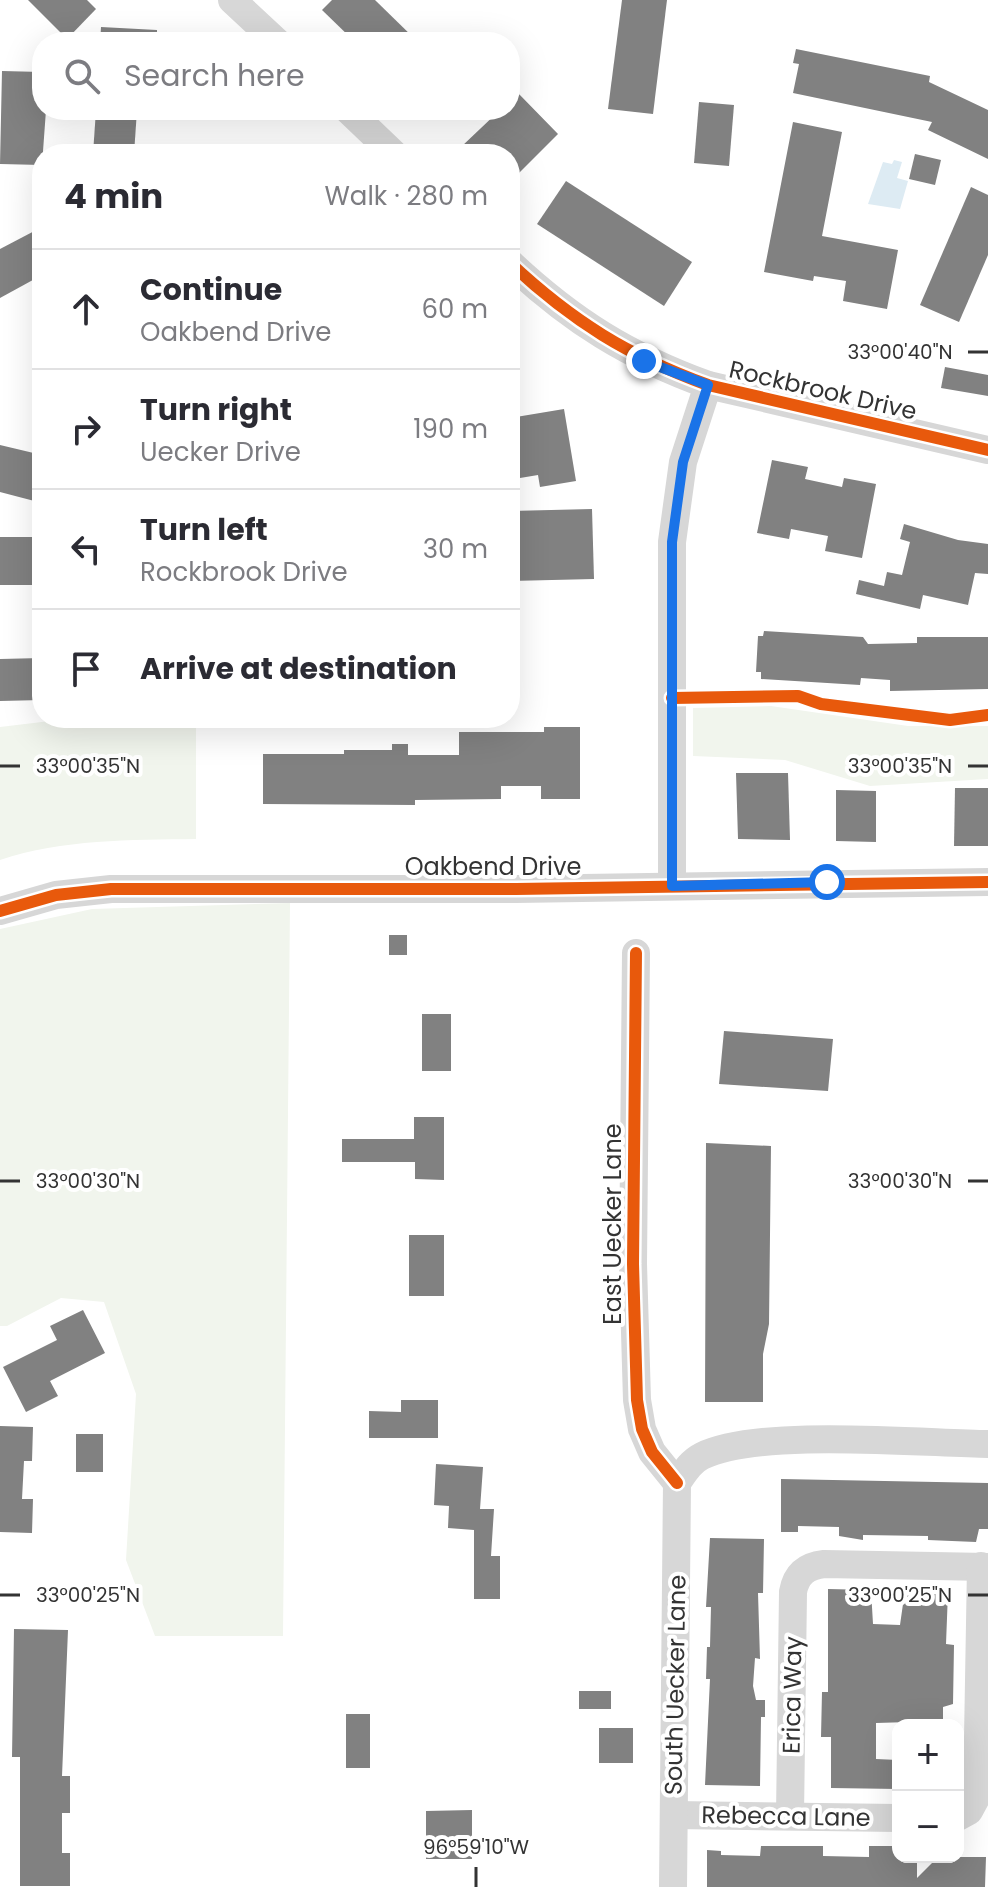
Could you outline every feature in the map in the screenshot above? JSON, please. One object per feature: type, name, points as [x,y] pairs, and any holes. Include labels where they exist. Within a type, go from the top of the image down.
[{"type":"street","points":[[232,0],[266,32]]},
{"type":"street","points":[[358,120],[384,144]]},
{"type":"street","name":"Rockbrook Drive","points":[[520,273],[591,331],[644,361],[708,385],[988,450]]},
{"type":"street","points":[[672,886],[672,542],[683,462],[708,385]]},
{"type":"street","name":"Oakbend Drive","points":[[0,911],[56,895],[111,889],[988,882]]},
{"type":"street","name":"East Uecker Lane","points":[[636,953],[633,1264],[637,1400],[642,1429],[652,1452],[677,1483]]},
{"type":"street","points":[[677,1483],[689,1465],[702,1456],[757,1444],[798,1441],[988,1444]]},
{"type":"street","name":"South Uecker Lane","points":[[673,1887],[677,1483]]},
{"type":"street","name":"Erica Way","points":[[790,1816],[793,1592],[799,1575],[814,1565],[824,1564],[984,1566]]},
{"type":"street","points":[[964,1814],[978,1787],[984,1566]]},
{"type":"street","name":"Rebecca Lane","points":[[674,1815],[892,1818]]},
{"type":"shaded area","points":[[894,160],[902,162],[897,178],[908,181],[900,209],[868,204],[883,162],[892,164]]},
{"type":"shaded area","points":[[771,706],[908,726],[988,726],[988,779],[870,786],[785,760],[693,756],[693,708]]},
{"type":"shaded area","points":[[32,723],[32,728],[196,728],[196,839],[72,844],[0,860],[0,727]]},
{"type":"shaded area","points":[[290,903],[283,1636],[155,1636],[126,1560],[136,1394],[104,1302],[61,1298],[7,1326],[0,1326],[0,929],[92,909]]},
{"type":"building","points":[[28,0],[87,0],[96,9],[74,32],[60,32]]},
{"type":"building","points":[[332,0],[375,0],[408,32],[345,32],[322,10]]},
{"type":"building","points":[[622,0],[667,0],[653,114],[608,109]]},
{"type":"building","points":[[101,27],[157,30],[157,32],[101,32]]},
{"type":"building","points":[[796,49],[930,76],[929,82],[988,110],[988,159],[928,130],[932,122],[793,93],[799,64],[793,63]]},
{"type":"building","points":[[2,71],[32,72],[32,120],[45,120],[44,144],[32,144],[32,165],[0,164]]},
{"type":"building","points":[[520,95],[558,134],[520,172],[520,144],[464,144],[489,120],[520,120]]},
{"type":"building","points":[[699,102],[734,105],[729,166],[694,163]]},
{"type":"building","points":[[95,120],[136,120],[135,144],[94,144]]},
{"type":"building","points":[[793,122],[842,132],[822,236],[898,250],[887,309],[843,301],[846,281],[814,276],[813,281],[764,272]]},
{"type":"building","points":[[915,154],[941,160],[935,185],[909,179]]},
{"type":"building","points":[[566,181],[692,262],[664,306],[537,224]]},
{"type":"building","points":[[971,187],[988,195],[988,255],[959,322],[920,305]]},
{"type":"building","points":[[32,232],[32,280],[0,298],[0,249]]},
{"type":"building","points":[[945,367],[988,375],[988,396],[941,388]]},
{"type":"building","points":[[564,409],[576,481],[540,487],[538,475],[520,478],[520,416]]},
{"type":"building","points":[[0,445],[32,453],[32,500],[0,492]]},
{"type":"building","points":[[772,460],[808,467],[805,479],[842,487],[844,478],[876,484],[862,558],[825,551],[828,536],[791,529],[789,539],[757,533]]},
{"type":"building","points":[[592,509],[594,579],[520,581],[520,511]]},
{"type":"building","points":[[904,524],[958,540],[988,544],[988,574],[975,573],[968,605],[923,595],[920,609],[856,594],[859,580],[884,586],[887,572],[902,575],[910,542],[900,539]]},
{"type":"building","points":[[0,537],[32,537],[32,585],[0,585]]},
{"type":"building","points":[[764,631],[863,637],[868,644],[917,643],[917,637],[988,637],[988,689],[890,691],[890,680],[861,678],[860,685],[761,679],[761,672],[756,672],[758,636],[763,636]]},
{"type":"building","points":[[32,658],[32,700],[0,701],[0,659]]},
{"type":"building","points":[[544,727],[580,727],[580,799],[541,799],[541,786],[501,786],[501,799],[415,800],[415,805],[263,804],[263,754],[344,754],[344,750],[392,750],[392,744],[408,744],[408,755],[459,755],[459,732],[544,732]]},
{"type":"building","points":[[736,773],[788,773],[790,840],[738,839]]},
{"type":"building","points":[[955,788],[988,788],[988,846],[954,846]]},
{"type":"building","points":[[836,790],[876,791],[876,842],[836,841]]},
{"type":"building","points":[[389,935],[407,935],[407,955],[389,955]]},
{"type":"building","points":[[422,1014],[451,1014],[451,1071],[422,1071]]},
{"type":"building","points":[[724,1031],[833,1039],[828,1091],[719,1084]]},
{"type":"building","points":[[414,1117],[444,1117],[444,1180],[415,1179],[415,1162],[342,1162],[342,1139],[414,1139]]},
{"type":"building","points":[[706,1143],[771,1146],[769,1324],[763,1354],[763,1402],[705,1402]]},
{"type":"building","points":[[409,1235],[444,1235],[444,1296],[409,1296]]},
{"type":"building","points":[[83,1310],[105,1353],[50,1381],[58,1396],[26,1412],[3,1367],[57,1340],[50,1326]]},
{"type":"building","points":[[401,1400],[438,1400],[438,1438],[369,1438],[369,1411],[401,1412]]},
{"type":"building","points":[[0,1426],[33,1427],[32,1461],[24,1461],[22,1499],[33,1499],[32,1533],[0,1532]]},
{"type":"building","points":[[76,1434],[103,1434],[103,1472],[76,1472]]},
{"type":"building","points":[[436,1464],[483,1467],[480,1509],[494,1509],[491,1556],[500,1556],[500,1599],[474,1599],[474,1530],[448,1528],[449,1506],[434,1505]]},
{"type":"building","points":[[781,1479],[988,1483],[988,1529],[979,1529],[976,1542],[928,1540],[928,1536],[863,1535],[863,1540],[839,1536],[839,1527],[798,1526],[798,1532],[781,1532]]},
{"type":"building","points":[[710,1538],[764,1539],[763,1593],[758,1593],[760,1659],[755,1658],[753,1686],[756,1700],[765,1700],[765,1717],[761,1717],[760,1786],[705,1785],[710,1679],[706,1679],[711,1607],[706,1607]]},
{"type":"building","points":[[828,1589],[871,1590],[873,1624],[900,1625],[905,1590],[948,1592],[946,1644],[954,1645],[953,1704],[943,1707],[943,1719],[892,1719],[892,1723],[876,1723],[876,1759],[892,1760],[892,1789],[831,1788],[831,1737],[821,1737],[822,1692],[828,1692]]},
{"type":"building","points":[[14,1629],[68,1630],[62,1776],[70,1776],[70,1813],[62,1813],[62,1853],[70,1853],[70,1886],[20,1886],[20,1757],[12,1757]]},
{"type":"building","points":[[579,1691],[611,1691],[611,1709],[579,1709]]},
{"type":"building","points":[[346,1714],[370,1714],[370,1768],[346,1768]]},
{"type":"building","points":[[599,1728],[633,1728],[633,1763],[599,1763]]},
{"type":"building","points":[[472,1810],[472,1859],[426,1859],[426,1811]]},
{"type":"building","points":[[761,1846],[823,1846],[823,1856],[869,1857],[869,1846],[892,1846],[892,1863],[917,1863],[917,1878],[932,1863],[964,1863],[964,1857],[986,1857],[985,1887],[707,1887],[707,1850],[721,1851],[721,1855],[760,1856]]},
{"type":"cycle path","points":[[520,272],[602,335],[679,374],[708,385],[988,450]]},
{"type":"cycle path","points":[[672,698],[798,696],[821,704],[950,720],[988,715]]},
{"type":"cycle path","points":[[0,911],[56,895],[111,889],[516,889],[988,882]]},
{"type":"cycle path","points":[[636,953],[633,1264],[637,1400],[642,1429],[652,1452],[677,1483]]},
{"type":"route","points":[[644,361],[708,385],[683,462],[672,542],[672,886],[827,882]]}]
